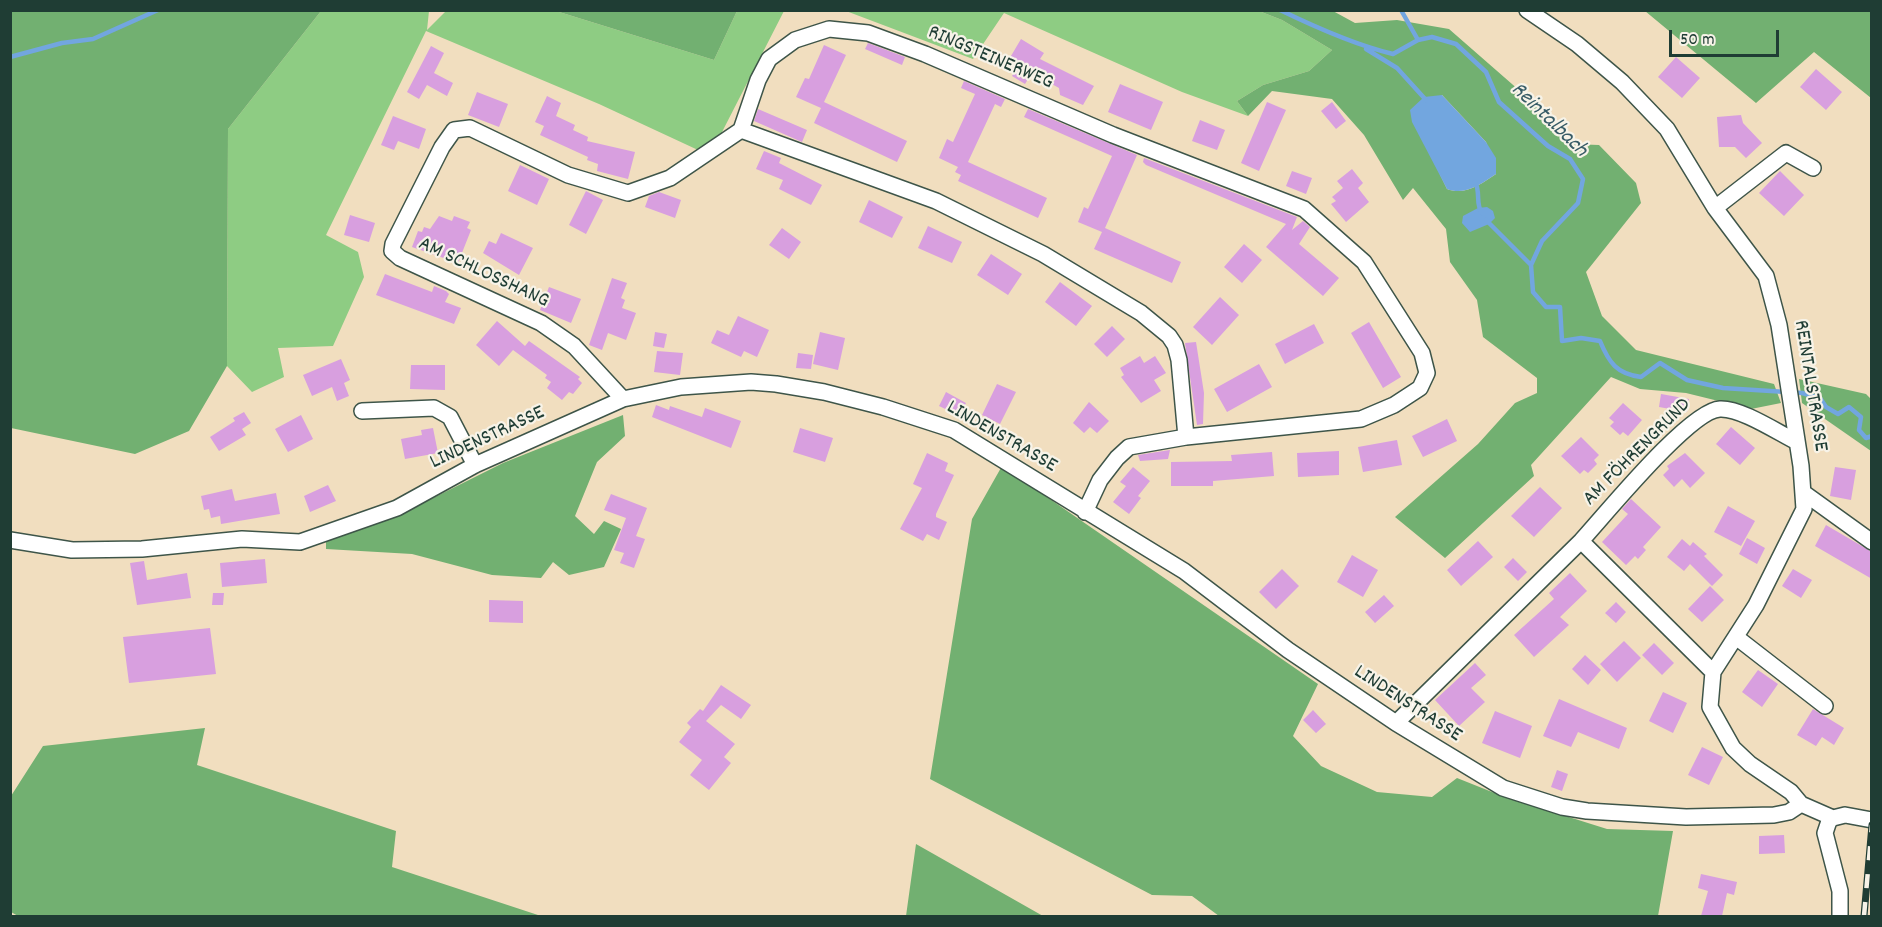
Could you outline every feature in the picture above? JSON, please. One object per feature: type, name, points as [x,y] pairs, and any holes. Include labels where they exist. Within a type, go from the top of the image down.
[{"type":"street","name":"REINTALSTRASSE","points":[[1527,10],[1576,44],[1622,82],[1667,129],[1715,208],[1766,276],[1779,325],[1804,493],[1804,509],[1787,547],[1736,637],[1713,672],[1710,707],[1720,730],[1733,748],[1750,764],[1791,792],[1801,804]]},
{"type":"street","name":"RINGSTEINERWEG","points":[[741,130],[758,80],[769,59],[795,40],[829,29],[853,29],[926,54],[1113,135],[1304,209],[1364,262],[1422,353],[1427,373],[1420,388],[1394,405],[1361,419],[1186,436],[1129,447],[1100,480],[1085,512]]},
{"type":"street","name":"AM SCHLOSSHANG","points":[[623,399],[574,346],[541,323],[400,258],[392,251],[393,244],[442,147],[454,130],[470,128],[568,175],[628,193],[670,178],[741,130]]},
{"type":"street","points":[[741,130],[936,201],[1043,254],[1141,313],[1169,336],[1175,345],[1179,360],[1186,436]]},
{"type":"street","points":[[1715,208],[1786,153],[1813,168]]},
{"type":"street","name":"LINDENSTRASSE","points":[[10,540],[72,550],[142,549],[242,540],[300,542],[397,508],[475,465],[623,399],[681,387],[751,382],[833,395],[927,420],[954,430],[1085,512],[1184,570],[1288,650],[1396,723],[1503,788],[1562,807],[1624,814],[1716,818],[1774,815],[1789,812],[1801,804]]},
{"type":"street","points":[[362,411],[434,408],[450,417],[475,465]]},
{"type":"street","name":"AM FÖHRENGRUND","points":[[1396,723],[1581,541],[1685,429],[1709,411],[1732,410],[1797,442]]},
{"type":"street","points":[[1804,493],[1872,542]]},
{"type":"street","points":[[1581,541],[1713,672]]},
{"type":"street","points":[[1736,637],[1825,706]]},
{"type":"street","points":[[1801,804],[1833,818]]},
{"type":"street","points":[[1840,916],[1839,891],[1825,833],[1829,821],[1845,815],[1872,820]]},
{"type":"green space","points":[[11,10],[321,11],[228,129],[227,366],[189,431],[135,454],[11,428]]},
{"type":"green space","points":[[321,11],[429,11],[427,30],[446,11],[556,11],[714,60],[737,11],[784,11],[721,134],[698,150],[599,104],[426,31],[326,235],[358,252],[364,277],[333,346],[278,348],[284,377],[252,392],[227,366],[228,129]]},
{"type":"green space","points":[[556,11],[737,11],[714,60]]},
{"type":"green space","points":[[846,11],[1259,11],[1282,20],[1332,50],[1309,71],[1263,85],[1237,101],[1248,116],[1182,92],[1004,13],[973,59]]},
{"type":"green space","points":[[1259,11],[1333,11],[1355,23],[1397,20],[1449,29],[1528,98],[1572,144],[1599,145],[1636,183],[1641,203],[1586,272],[1602,316],[1636,350],[1774,384],[1781,403],[1751,409],[1686,393],[1640,389],[1611,377],[1531,465],[1534,476],[1445,558],[1395,517],[1478,444],[1515,403],[1537,393],[1537,378],[1483,337],[1477,300],[1450,262],[1446,229],[1413,188],[1403,200],[1364,135],[1332,99],[1272,91],[1248,116],[1237,101],[1263,85],[1309,71],[1332,50],[1282,20]],"holes":[[[1442,95],[1486,142],[1496,174],[1466,190],[1447,189],[1433,160]]]},
{"type":"green space","points":[[1645,11],[1871,11],[1871,98],[1814,52],[1756,103]]},
{"type":"green space","points":[[1799,379],[1866,394],[1871,399],[1871,451],[1802,403]]},
{"type":"green space","points":[[623,415],[625,436],[597,462],[575,516],[594,534],[604,521],[621,529],[604,567],[569,575],[553,562],[541,578],[492,575],[412,554],[326,549],[326,539],[405,512],[503,463]]},
{"type":"green space","points":[[1002,466],[1318,684],[1293,736],[1321,766],[1377,792],[1432,797],[1457,778],[1502,796],[1607,829],[1673,831],[1658,916],[1219,916],[1192,896],[1152,895],[930,779],[972,519]]},
{"type":"green space","points":[[205,728],[197,765],[396,831],[392,867],[541,916],[18,916],[11,912],[11,796],[43,746]]},
{"type":"green space","points":[[916,844],[1043,916],[906,916]]},
{"type":"water","points":[[1442,95],[1486,142],[1496,158],[1496,174],[1466,190],[1447,189],[1412,122],[1410,110],[1424,97]]},
{"type":"water","points":[[1487,207],[1493,211],[1495,218],[1489,224],[1470,232],[1462,223],[1463,216],[1478,208]]},
{"type":"building","points":[[1021,39],[1044,53],[1040,59],[1094,86],[1083,105],[1060,95],[1059,88],[1032,73],[1025,84],[1012,76],[1018,67],[1008,61]]},
{"type":"building","points":[[868,43],[905,57],[902,65],[865,49]]},
{"type":"building","points":[[824,45],[846,55],[824,102],[907,141],[897,162],[814,123],[821,108],[796,97],[805,78],[809,79]]},
{"type":"building","points":[[431,46],[444,53],[434,73],[453,83],[447,96],[427,85],[419,99],[407,92]]},
{"type":"building","points":[[1676,57],[1700,78],[1682,98],[1658,77]]},
{"type":"building","points":[[1816,69],[1842,92],[1826,110],[1800,87]]},
{"type":"building","points":[[964,81],[1005,99],[1001,107],[995,104],[968,162],[1047,198],[1038,218],[958,181],[961,175],[955,172],[958,167],[939,158],[947,139],[953,142],[975,94],[961,88]]},
{"type":"building","points":[[1120,84],[1163,102],[1151,130],[1108,112]]},
{"type":"building","points":[[477,92],[508,104],[499,127],[468,115]]},
{"type":"building","points":[[547,96],[561,103],[556,116],[575,125],[573,130],[588,137],[587,141],[635,152],[628,179],[597,171],[598,164],[587,160],[588,157],[540,135],[544,126],[535,122]]},
{"type":"building","points":[[1267,102],[1286,110],[1259,171],[1241,163]]},
{"type":"building","points":[[1332,102],[1346,121],[1336,129],[1321,111]]},
{"type":"building","points":[[758,109],[807,130],[802,142],[754,121]]},
{"type":"building","points":[[1028,109],[1137,155],[1105,228],[1181,262],[1172,283],[1094,249],[1102,232],[1078,222],[1084,207],[1088,209],[1112,156],[1024,117]]},
{"type":"building","points":[[1741,115],[1743,123],[1762,143],[1746,158],[1735,147],[1719,147],[1717,117]]},
{"type":"building","points":[[393,116],[426,129],[419,149],[398,141],[394,150],[381,145]]},
{"type":"building","points":[[1200,120],[1225,130],[1217,150],[1192,141]]},
{"type":"building","points":[[764,151],[781,158],[779,163],[822,185],[811,205],[779,189],[783,180],[756,169]]},
{"type":"building","points":[[1144,158],[1297,217],[1292,230],[1303,221],[1310,227],[1299,244],[1339,278],[1323,296],[1266,247],[1286,224],[1146,165],[1143,162]]},
{"type":"building","points":[[520,165],[549,179],[537,205],[508,191]]},
{"type":"building","points":[[1352,169],[1363,183],[1358,188],[1369,202],[1346,222],[1331,204],[1336,201],[1332,197],[1343,188],[1337,181]]},
{"type":"building","points":[[1292,171],[1312,178],[1306,194],[1286,186]]},
{"type":"building","points":[[1780,171],[1804,195],[1784,216],[1759,193]]},
{"type":"building","points":[[586,191],[603,200],[586,234],[569,225]]},
{"type":"building","points":[[659,192],[681,200],[675,218],[645,207],[649,196]]},
{"type":"building","points":[[869,200],[903,217],[892,238],[859,222]]},
{"type":"building","points":[[350,215],[375,223],[369,242],[344,235]]},
{"type":"building","points":[[439,216],[452,221],[454,216],[470,222],[467,228],[471,230],[458,263],[412,247],[418,231],[422,232],[424,227],[430,229]]},
{"type":"building","points":[[928,226],[962,242],[952,263],[918,248]]},
{"type":"building","points":[[782,228],[801,242],[789,259],[769,245]]},
{"type":"building","points":[[501,233],[533,248],[519,275],[483,253],[489,241],[496,244]]},
{"type":"building","points":[[1244,244],[1262,260],[1242,283],[1224,267]]},
{"type":"building","points":[[991,254],[1022,274],[1008,295],[977,275]]},
{"type":"building","points":[[385,274],[432,292],[434,286],[446,291],[449,294],[445,302],[461,308],[454,324],[376,295]]},
{"type":"building","points":[[612,278],[627,283],[621,298],[625,300],[622,308],[636,313],[626,340],[608,333],[602,350],[589,345]]},
{"type":"building","points":[[1060,282],[1092,306],[1076,326],[1045,302]]},
{"type":"building","points":[[549,287],[581,299],[571,323],[540,310]]},
{"type":"building","points":[[1220,297],[1239,315],[1212,345],[1193,327]]},
{"type":"building","points":[[738,316],[769,330],[757,357],[744,351],[741,357],[711,343],[717,330],[729,335]]},
{"type":"building","points":[[497,321],[525,346],[529,341],[580,377],[578,379],[582,383],[573,394],[569,392],[562,400],[547,388],[551,382],[545,378],[547,375],[513,350],[499,366],[476,345]]},
{"type":"building","points":[[1369,322],[1401,377],[1383,388],[1351,333]]},
{"type":"building","points":[[1314,324],[1324,343],[1285,364],[1275,344]]},
{"type":"building","points":[[1112,326],[1125,339],[1107,357],[1094,344]]},
{"type":"building","points":[[655,332],[667,334],[664,348],[653,346]]},
{"type":"building","points":[[820,332],[845,338],[838,370],[813,364]]},
{"type":"building","points":[[1196,342],[1204,393],[1203,424],[1197,425],[1185,343]]},
{"type":"building","points":[[657,351],[683,353],[680,375],[654,372]]},
{"type":"building","points":[[798,353],[813,355],[811,369],[796,368]]},
{"type":"building","points":[[1140,356],[1144,363],[1155,356],[1166,373],[1154,380],[1161,391],[1141,403],[1121,377],[1124,375],[1120,368]]},
{"type":"building","points":[[341,359],[350,380],[344,383],[349,396],[337,401],[332,387],[312,396],[303,375]]},
{"type":"building","points":[[1259,364],[1272,387],[1227,412],[1214,389]]},
{"type":"building","points":[[411,365],[445,365],[445,390],[410,389]]},
{"type":"building","points":[[997,384],[1016,392],[1000,424],[982,415]]},
{"type":"building","points":[[946,392],[966,403],[960,416],[939,406]]},
{"type":"building","points":[[1661,394],[1689,399],[1687,412],[1659,407]]},
{"type":"building","points":[[1089,402],[1109,421],[1097,433],[1090,427],[1084,433],[1073,423]]},
{"type":"building","points":[[1623,403],[1642,420],[1628,436],[1623,432],[1620,435],[1610,426],[1614,422],[1609,418]]},
{"type":"building","points":[[656,405],[669,410],[670,406],[702,417],[705,408],[741,421],[731,448],[652,417]]},
{"type":"building","points":[[244,412],[251,423],[242,429],[246,435],[219,451],[210,437],[235,421],[233,418]]},
{"type":"building","points":[[301,415],[313,439],[288,452],[275,429]]},
{"type":"building","points":[[1447,419],[1457,441],[1423,457],[1412,436]]},
{"type":"building","points":[[1731,427],[1755,448],[1740,465],[1716,444]]},
{"type":"building","points":[[433,428],[438,453],[405,459],[401,439],[422,435],[421,430]]},
{"type":"building","points":[[800,428],[833,438],[825,462],[793,452]]},
{"type":"building","points":[[1581,437],[1599,455],[1594,460],[1597,464],[1588,473],[1584,470],[1580,474],[1561,456]]},
{"type":"building","points":[[1397,440],[1402,465],[1363,472],[1358,447]]},
{"type":"building","points":[[1170,450],[1168,459],[1140,461],[1138,455]]},
{"type":"building","points":[[1339,451],[1339,475],[1298,477],[1297,453]]},
{"type":"building","points":[[1272,452],[1274,476],[1213,481],[1213,486],[1171,486],[1171,462],[1232,461],[1231,455]]},
{"type":"building","points":[[927,453],[948,463],[945,471],[954,475],[936,514],[936,517],[947,522],[939,540],[927,534],[923,541],[900,529],[922,488],[913,484]]},
{"type":"building","points":[[1685,453],[1705,473],[1690,488],[1682,479],[1674,487],[1663,475],[1669,469],[1667,466]]},
{"type":"building","points":[[1133,467],[1150,481],[1138,496],[1141,498],[1129,514],[1113,502],[1126,486],[1120,482]]},
{"type":"building","points":[[1835,467],[1856,470],[1851,500],[1830,496]]},
{"type":"building","points":[[328,485],[336,501],[310,512],[304,496]]},
{"type":"building","points":[[1540,487],[1562,508],[1534,537],[1511,516]]},
{"type":"building","points":[[232,489],[235,501],[276,493],[280,514],[221,524],[220,516],[211,518],[209,509],[204,510],[201,496]]},
{"type":"building","points":[[611,494],[647,508],[636,536],[645,539],[634,568],[620,563],[624,553],[614,550],[626,518],[604,510]]},
{"type":"building","points":[[1631,499],[1661,527],[1643,547],[1646,550],[1638,559],[1635,556],[1626,565],[1602,542],[1628,514],[1622,509]]},
{"type":"building","points":[[1728,506],[1755,521],[1741,546],[1714,532]]},
{"type":"building","points":[[1826,525],[1872,552],[1872,579],[1815,546]]},
{"type":"building","points":[[1747,538],[1765,548],[1757,564],[1739,554]]},
{"type":"building","points":[[1682,539],[1690,546],[1693,542],[1707,554],[1704,556],[1723,575],[1712,586],[1690,564],[1684,571],[1667,557]]},
{"type":"building","points":[[1478,541],[1493,557],[1461,586],[1447,570]]},
{"type":"building","points":[[1352,555],[1378,570],[1363,597],[1337,582]]},
{"type":"building","points":[[1513,558],[1527,572],[1518,581],[1504,567]]},
{"type":"building","points":[[265,559],[267,583],[222,587],[220,563]]},
{"type":"building","points":[[144,561],[147,580],[187,573],[191,598],[137,605],[130,563]]},
{"type":"building","points":[[1282,569],[1299,586],[1276,609],[1259,592]]},
{"type":"building","points":[[1793,569],[1812,580],[1801,598],[1782,586]]},
{"type":"building","points":[[1570,573],[1587,591],[1560,617],[1569,625],[1534,657],[1514,635],[1554,599],[1549,593]]},
{"type":"building","points":[[1710,586],[1724,600],[1702,622],[1688,609]]},
{"type":"building","points":[[213,593],[224,593],[223,605],[212,605]]},
{"type":"building","points":[[1384,595],[1394,606],[1375,623],[1365,612]]},
{"type":"building","points":[[489,600],[523,601],[523,623],[489,622]]},
{"type":"building","points":[[1616,602],[1626,612],[1616,623],[1605,613]]},
{"type":"building","points":[[210,628],[216,674],[129,683],[123,637]]},
{"type":"building","points":[[1624,641],[1641,658],[1617,682],[1600,664]]},
{"type":"building","points":[[1654,643],[1674,663],[1662,675],[1642,655]]},
{"type":"building","points":[[1585,655],[1601,670],[1588,685],[1572,669]]},
{"type":"building","points":[[1475,663],[1486,675],[1471,688],[1485,702],[1459,726],[1435,700]]},
{"type":"building","points":[[1758,670],[1778,684],[1762,707],[1742,692]]},
{"type":"building","points":[[721,685],[751,705],[741,719],[721,705],[706,721],[735,744],[724,757],[731,763],[709,790],[690,775],[702,760],[679,742],[691,727],[687,723],[700,709],[703,711]]},
{"type":"building","points":[[1663,692],[1687,703],[1673,733],[1649,721]]},
{"type":"building","points":[[1559,699],[1627,728],[1619,749],[1578,732],[1571,747],[1543,736]]},
{"type":"building","points":[[1813,709],[1844,728],[1834,745],[1822,737],[1816,746],[1797,735]]},
{"type":"building","points":[[1313,710],[1326,724],[1316,733],[1303,720]]},
{"type":"building","points":[[1495,711],[1532,726],[1520,758],[1482,743]]},
{"type":"building","points":[[1702,747],[1723,757],[1709,785],[1688,775]]},
{"type":"building","points":[[1557,770],[1568,774],[1562,791],[1551,787]]},
{"type":"building","points":[[1784,835],[1785,853],[1759,854],[1759,836]]},
{"type":"building","points":[[1701,874],[1737,882],[1734,895],[1727,893],[1722,916],[1701,916],[1708,891],[1698,888]]},
{"type":"waterway","points":[[10,57],[62,43],[93,39],[158,10]]},
{"type":"waterway","name":"Reintalbach","points":[[1280,10],[1335,35],[1393,54],[1418,40],[1432,37],[1456,44],[1486,72],[1499,102],[1548,146],[1570,159],[1583,179],[1578,203],[1542,241],[1531,265],[1533,292],[1546,307],[1560,307],[1562,341],[1581,338],[1600,341],[1615,366],[1626,373],[1641,377],[1660,363],[1687,380],[1723,388],[1802,393],[1820,398],[1826,407],[1838,414],[1849,407],[1861,417],[1859,430],[1866,438],[1872,436]]},
{"type":"waterway","points":[[1401,10],[1418,40]]},
{"type":"waterway","points":[[1366,49],[1397,68],[1426,100]]},
{"type":"waterway","points":[[1475,182],[1482,213]]},
{"type":"waterway","points":[[1486,220],[1531,265]]},
{"type":"railway","points":[[1864,916],[1872,825]]}]
